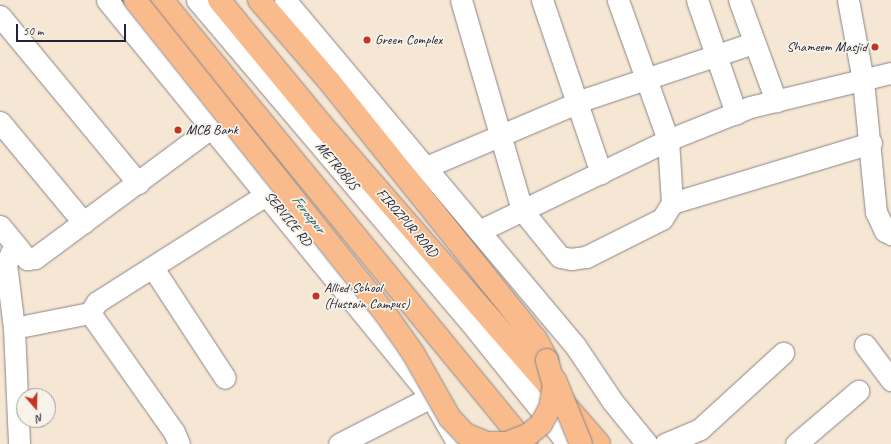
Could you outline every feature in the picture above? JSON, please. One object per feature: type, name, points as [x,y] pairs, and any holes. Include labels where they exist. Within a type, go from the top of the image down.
[{"type":"main road","points":[[135,0],[384,313],[413,353],[450,418],[465,434],[486,443],[507,443],[528,435],[541,424],[550,408],[554,385],[547,360]]},
{"type":"main road","points":[[162,0],[526,444]]},
{"type":"main road","name":"FIROZPUR ROAD","points":[[219,0],[322,125],[599,444]]},
{"type":"main road","points":[[259,0],[329,81],[526,327],[547,360],[581,444]]},
{"type":"main road","points":[[490,400],[511,444]]},
{"type":"street","name":"SERVICE RD","points":[[107,0],[268,194],[431,397],[458,444]]},
{"type":"street","name":"METROBUS","points":[[197,0],[470,322],[568,444]]},
{"type":"street","points":[[285,0],[576,347],[613,402],[647,444]]},
{"type":"street","points":[[461,0],[522,210],[560,257],[571,260],[586,257],[662,219],[672,202],[668,140],[618,0]]},
{"type":"street","points":[[542,0],[601,173]]},
{"type":"street","points":[[698,0],[736,113]]},
{"type":"street","points":[[738,0],[776,101]]},
{"type":"street","points":[[848,0],[863,80],[871,143],[876,212],[885,231],[891,234]]},
{"type":"street","points":[[0,16],[138,183]]},
{"type":"street","points":[[426,167],[577,104],[753,43]]},
{"type":"street","points":[[479,231],[668,140],[736,113],[776,101],[891,73]]},
{"type":"street","points":[[0,122],[84,223]]},
{"type":"street","points":[[0,226],[27,258],[35,258],[212,127]]},
{"type":"street","points":[[672,202],[871,143]]},
{"type":"street","points":[[14,328],[90,313],[97,302],[268,194]]},
{"type":"street","points":[[15,244],[6,264],[14,328],[20,444]]},
{"type":"street","points":[[153,268],[226,378]]},
{"type":"street","points":[[90,313],[174,432],[179,444]]},
{"type":"street","points":[[865,345],[891,380]]},
{"type":"street","points":[[665,444],[700,429],[783,353]]},
{"type":"street","points":[[796,444],[858,391]]},
{"type":"street","points":[[338,444],[431,397]]},
{"type":"waterway","name":"Ferozpur","points":[[121,0],[138,22]]},
{"type":"place","name":"Green Complex","points":[[367,40]]},
{"type":"place","name":"Shameem Masjid","points":[[875,47]]},
{"type":"place","name":"MCB Bank","points":[[178,130]]},
{"type":"place","name":"Allied School (Hussain Campus)","points":[[316,296]]}]
